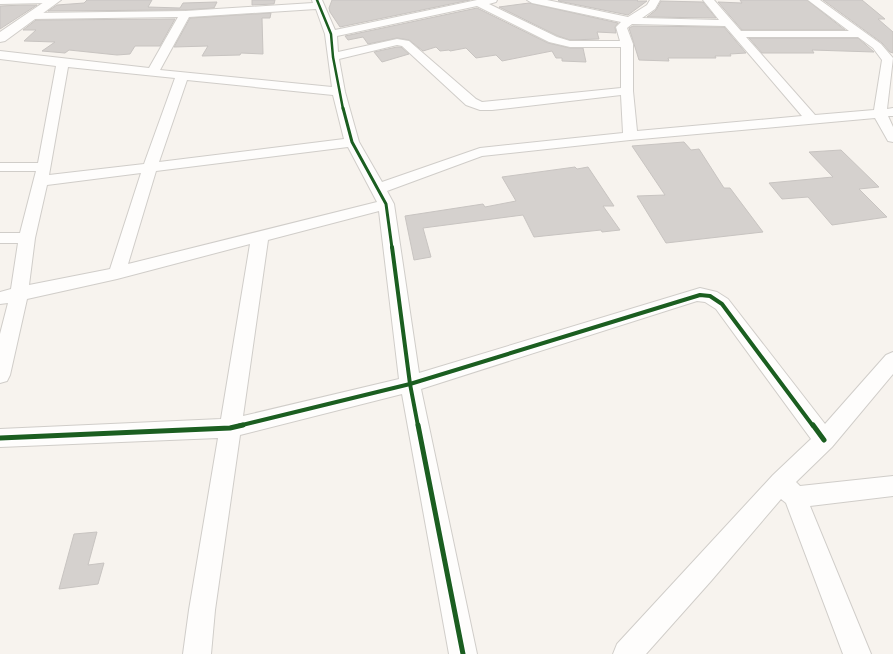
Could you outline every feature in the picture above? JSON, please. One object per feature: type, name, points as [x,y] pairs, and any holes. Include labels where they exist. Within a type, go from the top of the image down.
[{"type":"street","points":[[0,1],[47,0]]},
{"type":"street","points":[[0,38],[55,0]]},
{"type":"street","points":[[331,34],[492,0]]},
{"type":"street","points":[[532,0],[631,20],[729,23]]},
{"type":"street","points":[[630,136],[627,91],[627,44],[622,27],[651,7],[655,0]]},
{"type":"street","points":[[708,0],[812,120]]},
{"type":"street","points":[[813,0],[877,46],[884,53],[888,60],[886,112],[884,124],[893,138]]},
{"type":"street","points":[[32,16],[186,14],[318,3],[331,34],[339,92],[352,142],[382,196],[410,384],[463,654]]},
{"type":"street","points":[[480,3],[554,40],[570,44],[627,44]]},
{"type":"street","points":[[152,73],[186,14]]},
{"type":"street","points":[[738,34],[860,34]]},
{"type":"street","points":[[333,57],[397,42],[406,43],[472,102],[480,106],[492,106],[627,91]]},
{"type":"street","points":[[877,46],[893,48]]},
{"type":"street","points":[[0,55],[152,73],[339,92]]},
{"type":"street","points":[[0,375],[19,294],[27,238],[43,174],[62,63]]},
{"type":"street","points":[[117,272],[150,168],[182,76]]},
{"type":"street","points":[[0,298],[117,272],[260,236],[382,196],[480,152],[630,136],[886,112]]},
{"type":"street","points":[[0,167],[43,174],[150,168],[352,142]]},
{"type":"street","points":[[197,654],[202,610],[260,236]]},
{"type":"street","points":[[0,238],[27,238]]},
{"type":"street","points":[[0,438],[230,428],[410,384],[696,295],[705,294],[722,304],[824,440]]},
{"type":"street","points":[[627,654],[702,572],[788,489],[824,440],[893,360]]},
{"type":"street","points":[[788,489],[893,486]]},
{"type":"street","points":[[788,489],[857,654]]},
{"type":"building","points":[[87,0],[152,0],[148,7],[180,8],[183,3],[217,2],[214,8],[185,10],[48,11],[57,5],[84,3]]},
{"type":"building","points":[[252,0],[275,0],[274,4],[252,5]]},
{"type":"building","points":[[332,0],[470,0],[340,27],[330,12],[329,8]]},
{"type":"building","points":[[740,0],[807,0],[845,30],[742,30],[718,2],[742,3]]},
{"type":"building","points":[[823,0],[862,0],[885,19],[878,19],[893,32],[893,53],[890,52],[882,43]]},
{"type":"building","points":[[558,1],[647,1],[628,15]]},
{"type":"building","points":[[661,1],[703,2],[716,18],[647,17],[656,10]]},
{"type":"building","points":[[529,3],[618,23],[615,27],[616,33],[597,32],[599,39],[570,40],[558,36],[499,7]]},
{"type":"building","points":[[37,5],[0,29],[0,6]]},
{"type":"building","points":[[477,8],[548,43],[570,48],[583,48],[586,62],[562,61],[562,58],[556,58],[552,51],[502,61],[496,55],[476,58],[466,48],[440,51],[436,47],[423,51],[409,40],[397,38],[368,44],[363,37],[348,40],[345,36]]},
{"type":"building","points":[[271,13],[270,18],[262,18],[263,54],[241,53],[240,55],[202,56],[208,46],[174,47],[190,18]]},
{"type":"building","points":[[175,19],[160,46],[135,46],[130,54],[117,55],[69,50],[65,53],[42,51],[55,42],[24,41],[36,30],[23,30],[36,20]]},
{"type":"building","points":[[633,26],[724,27],[746,53],[730,54],[731,56],[715,56],[716,58],[668,58],[669,61],[639,60],[629,28]]},
{"type":"building","points":[[749,38],[858,38],[874,52],[812,50],[814,53],[762,53]]},
{"type":"building","points":[[401,47],[409,54],[382,62],[374,52]]},
{"type":"building","points":[[684,142],[691,150],[699,149],[724,188],[730,188],[763,232],[666,243],[637,196],[665,195],[632,146]]},
{"type":"building","points":[[841,150],[879,187],[859,189],[887,217],[832,225],[808,197],[782,199],[769,183],[833,177],[809,152]]},
{"type":"building","points":[[575,167],[577,169],[588,167],[614,206],[603,206],[620,230],[602,232],[601,230],[534,237],[523,215],[423,228],[431,257],[414,260],[405,216],[483,204],[485,207],[516,201],[502,177]]},
{"type":"building","points":[[97,532],[88,565],[104,563],[98,584],[59,589],[74,534]]},
{"type":"cycle path","points":[[317,0],[331,34],[339,92],[352,142],[386,204],[410,384],[463,654]]},
{"type":"cycle path","points":[[0,438],[230,428],[410,384],[696,295],[704,295],[710,296],[722,304],[824,440]]}]
